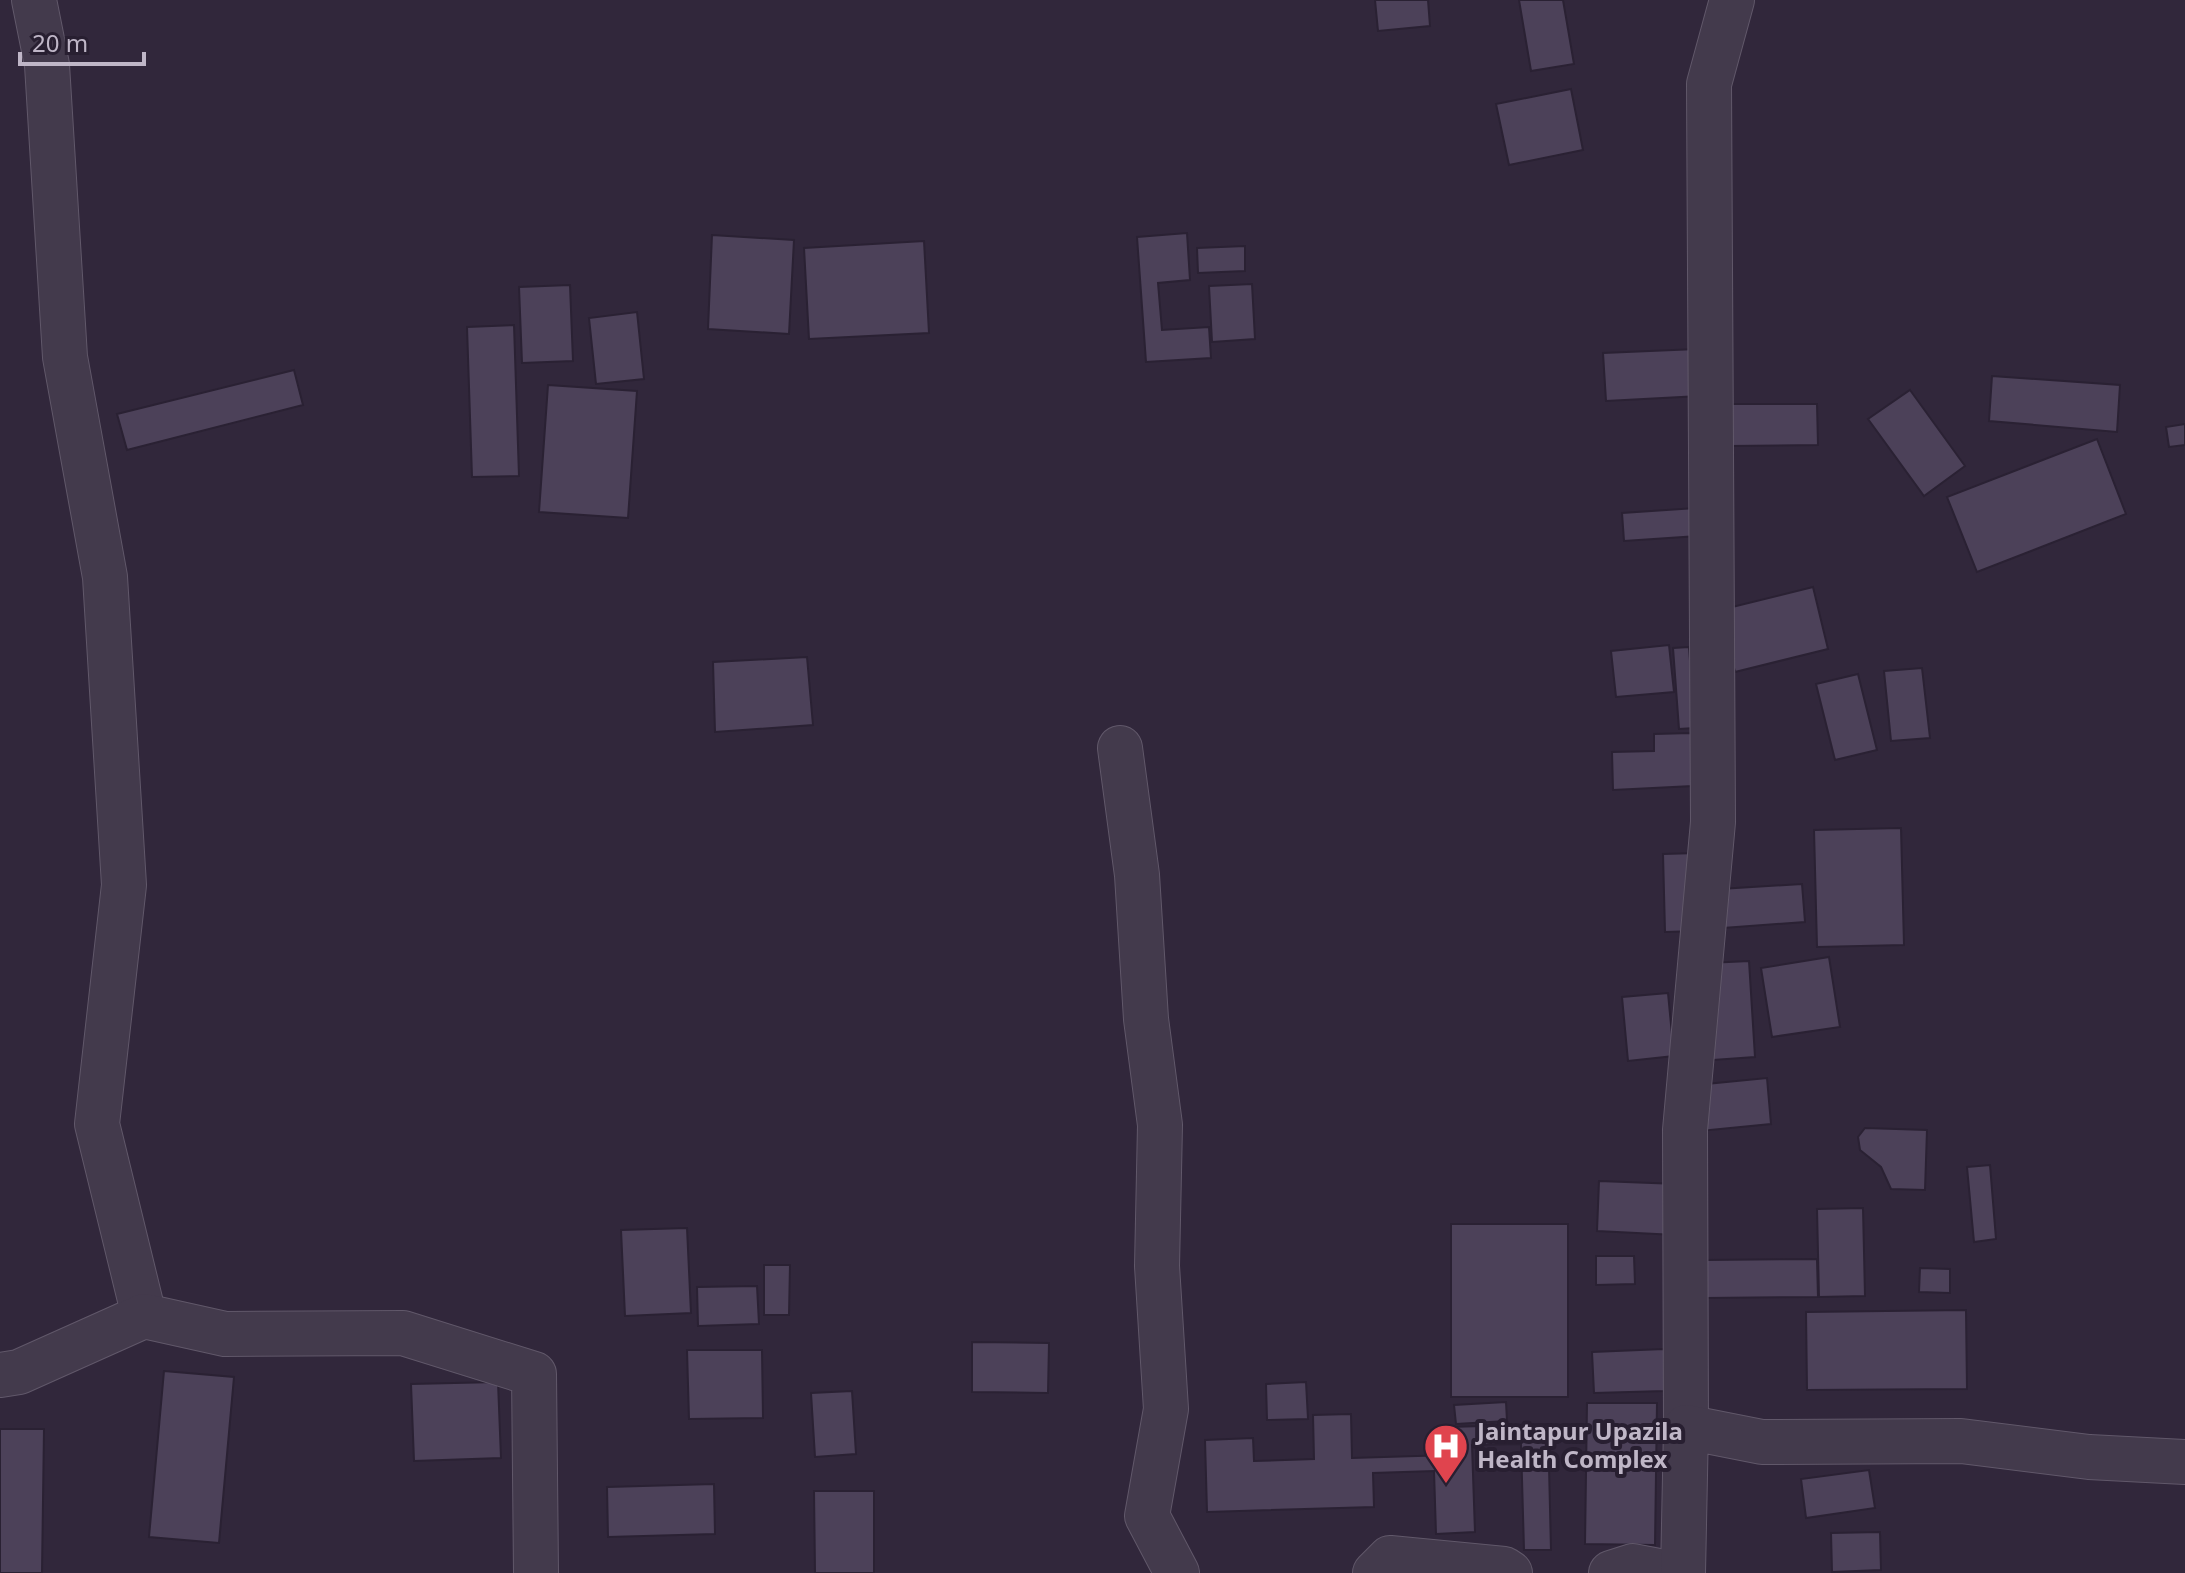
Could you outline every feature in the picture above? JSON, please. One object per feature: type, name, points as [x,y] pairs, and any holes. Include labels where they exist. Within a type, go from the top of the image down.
[{"type":"street","points":[[34,0],[47,65],[65,357],[105,577],[124,885],[97,1124],[144,1316]]},
{"type":"street","points":[[1683,1573],[1685,1130],[1713,822],[1709,84],[1732,0]]},
{"type":"street","points":[[1120,748],[1137,875],[1146,1019],[1160,1125],[1157,1266],[1166,1409],[1147,1516],[1177,1573]]},
{"type":"street","points":[[0,1375],[19,1372],[144,1316],[225,1334],[403,1333],[534,1374],[536,1573]]},
{"type":"street","points":[[1686,1427],[1762,1442],[1961,1441],[2089,1457],[2185,1462]]},
{"type":"street","points":[[1375,1573],[1390,1558],[1504,1569],[1510,1573]]},
{"type":"street","points":[[1611,1573],[1633,1566],[1670,1573]]},
{"type":"building","points":[[1375,0],[1428,0],[1430,26],[1378,31]]},
{"type":"building","points":[[1519,0],[1563,0],[1574,64],[1531,71]]},
{"type":"building","points":[[1571,89],[1583,150],[1509,165],[1496,104]]},
{"type":"building","points":[[1187,233],[1190,280],[1158,283],[1162,330],[1209,327],[1211,358],[1146,362],[1137,237]]},
{"type":"building","points":[[712,235],[794,240],[789,334],[708,329]]},
{"type":"building","points":[[924,241],[929,333],[809,339],[804,248]]},
{"type":"building","points":[[1245,246],[1245,271],[1198,273],[1197,248]]},
{"type":"building","points":[[1252,284],[1255,339],[1212,342],[1209,286]]},
{"type":"building","points":[[570,285],[573,361],[522,363],[519,287]]},
{"type":"building","points":[[637,312],[644,379],[596,384],[589,318]]},
{"type":"building","points":[[514,325],[519,476],[472,477],[467,327]]},
{"type":"building","points":[[1697,349],[1700,396],[1606,401],[1603,353]]},
{"type":"building","points":[[294,370],[303,405],[127,450],[117,414]]},
{"type":"building","points":[[1992,376],[2120,385],[2117,432],[1989,421]]},
{"type":"building","points":[[548,385],[637,391],[628,518],[539,512]]},
{"type":"building","points":[[1910,390],[1965,466],[1924,496],[1868,419]]},
{"type":"building","points":[[1728,404],[1817,404],[1818,445],[1729,446]]},
{"type":"building","points":[[2185,424],[2185,445],[2169,447],[2166,427]]},
{"type":"building","points":[[2097,439],[2126,514],[1977,572],[1947,497]]},
{"type":"building","points":[[1696,508],[1698,536],[1624,541],[1622,513]]},
{"type":"building","points":[[1813,587],[1828,649],[1735,672],[1720,610]]},
{"type":"building","points":[[1669,645],[1674,692],[1616,697],[1611,651]]},
{"type":"building","points":[[1689,647],[1695,728],[1679,729],[1673,648]]},
{"type":"building","points":[[807,657],[813,725],[715,732],[713,662]]},
{"type":"building","points":[[1922,668],[1930,738],[1891,741],[1884,671]]},
{"type":"building","points":[[1858,674],[1877,750],[1835,760],[1816,684]]},
{"type":"building","points":[[1691,733],[1693,786],[1613,790],[1612,752],[1654,751],[1654,734]]},
{"type":"building","points":[[1901,828],[1904,945],[1817,947],[1814,830]]},
{"type":"building","points":[[1697,853],[1699,931],[1665,932],[1663,854]]},
{"type":"building","points":[[1802,884],[1805,922],[1723,928],[1720,889]]},
{"type":"building","points":[[1829,957],[1840,1027],[1772,1037],[1761,968]]},
{"type":"building","points":[[1749,961],[1755,1057],[1713,1060],[1708,963]]},
{"type":"building","points":[[1668,993],[1674,1056],[1628,1061],[1622,997]]},
{"type":"building","points":[[1767,1078],[1771,1124],[1700,1131],[1696,1085]]},
{"type":"building","points":[[1865,1128],[1927,1130],[1925,1190],[1891,1189],[1881,1167],[1860,1150],[1858,1137]]},
{"type":"building","points":[[1990,1165],[1996,1239],[1974,1242],[1967,1167]]},
{"type":"building","points":[[1599,1181],[1678,1184],[1676,1235],[1597,1231]]},
{"type":"building","points":[[1863,1208],[1865,1296],[1819,1297],[1817,1209]]},
{"type":"building","points":[[1451,1224],[1568,1224],[1568,1397],[1451,1397]]},
{"type":"building","points":[[687,1228],[691,1313],[625,1316],[621,1230]]},
{"type":"building","points":[[1596,1256],[1634,1256],[1635,1284],[1596,1285]]},
{"type":"building","points":[[1817,1259],[1818,1297],[1705,1298],[1705,1260]]},
{"type":"building","points":[[764,1265],[790,1265],[789,1315],[764,1315]]},
{"type":"building","points":[[1920,1268],[1950,1269],[1950,1293],[1919,1292]]},
{"type":"building","points":[[757,1286],[759,1324],[698,1326],[697,1287]]},
{"type":"building","points":[[1966,1310],[1967,1389],[1807,1390],[1806,1312]]},
{"type":"building","points":[[972,1342],[1049,1343],[1048,1393],[972,1392]]},
{"type":"building","points":[[1664,1349],[1665,1391],[1594,1393],[1592,1352]]},
{"type":"building","points":[[687,1350],[762,1350],[763,1418],[689,1419]]},
{"type":"building","points":[[164,1371],[234,1377],[219,1543],[149,1537]]},
{"type":"building","points":[[498,1382],[501,1458],[414,1461],[411,1384]]},
{"type":"building","points":[[1306,1382],[1308,1419],[1267,1420],[1266,1384]]},
{"type":"building","points":[[852,1391],[856,1454],[815,1457],[811,1393]]},
{"type":"building","points":[[1506,1402],[1507,1421],[1456,1424],[1454,1405]]},
{"type":"building","points":[[1587,1403],[1657,1403],[1655,1545],[1585,1544]]},
{"type":"building","points":[[1351,1414],[1352,1458],[1449,1455],[1448,1427],[1548,1424],[1551,1550],[1524,1550],[1521,1444],[1472,1445],[1475,1532],[1436,1534],[1434,1471],[1373,1473],[1374,1507],[1207,1512],[1205,1440],[1253,1438],[1254,1461],[1314,1459],[1313,1415]]},
{"type":"building","points":[[0,1429],[44,1429],[42,1573],[0,1573]]},
{"type":"building","points":[[1869,1470],[1875,1508],[1806,1518],[1801,1479]]},
{"type":"building","points":[[714,1484],[715,1534],[608,1537],[607,1487]]},
{"type":"building","points":[[814,1491],[874,1491],[874,1573],[815,1573]]},
{"type":"building","points":[[1880,1532],[1881,1570],[1832,1572],[1831,1533]]},
{"type":"place","name":"Jaintapur Upazila Health Complex","points":[[1446,1485]]}]
